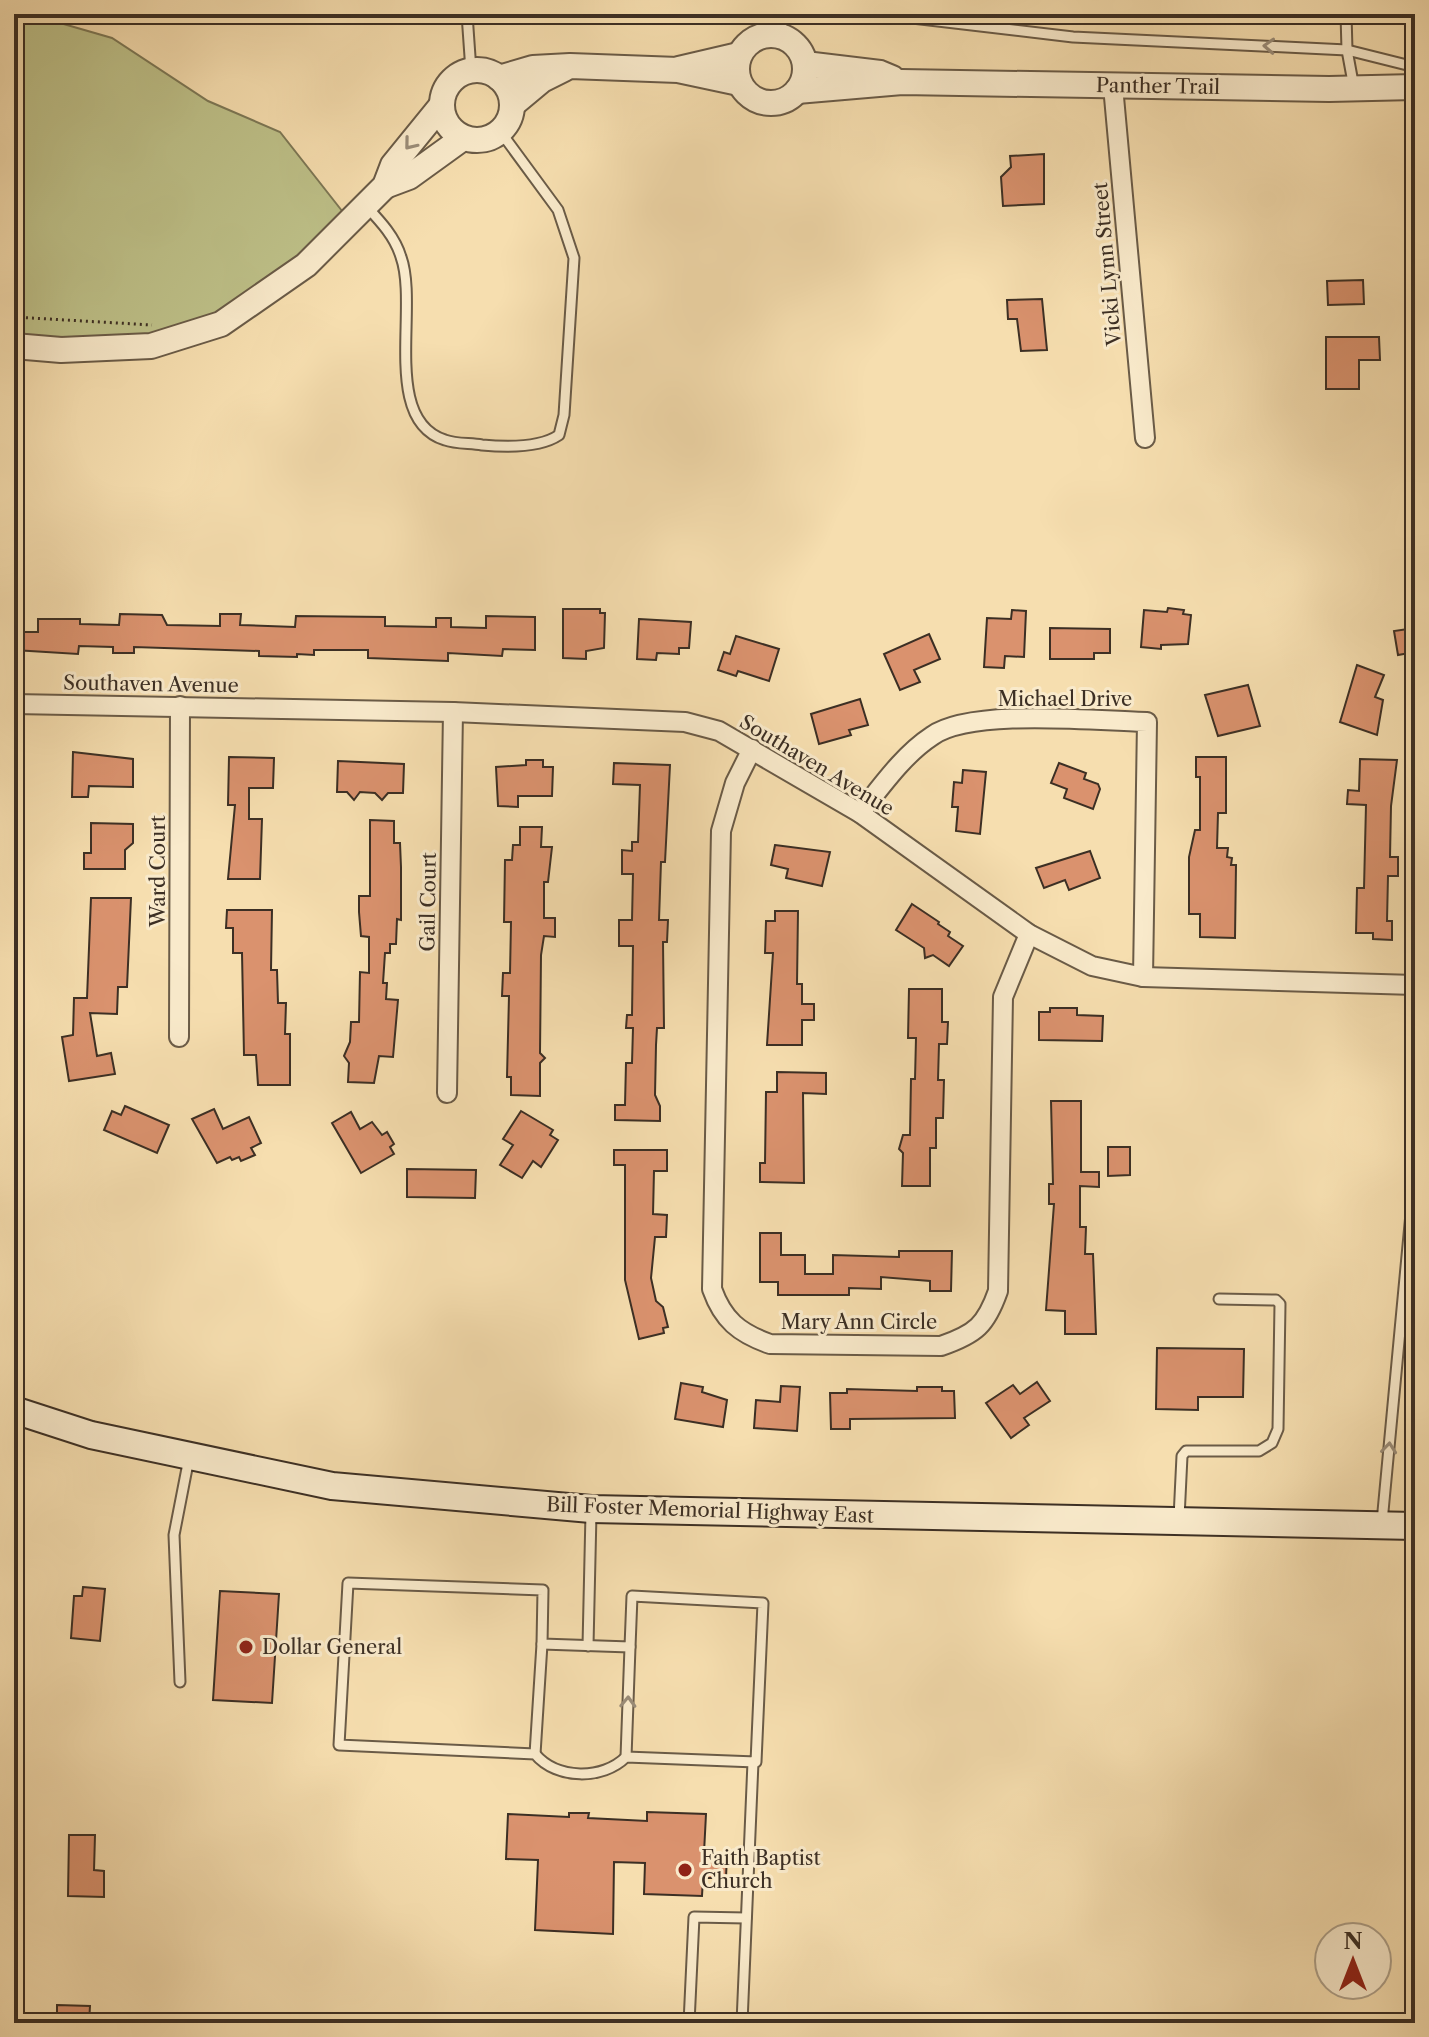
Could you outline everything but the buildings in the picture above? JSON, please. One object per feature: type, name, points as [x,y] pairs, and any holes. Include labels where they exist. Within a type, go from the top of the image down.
[{"type":"main road","name":"Bill Foster Memorial Highway East","points":[[14,1410],[91,1435],[332,1486],[591,1509],[1415,1526]]},
{"type":"street","points":[[771,35],[797,46],[805,64],[802,83],[797,91],[781,102],[761,102],[745,92],[739,83],[736,64],[739,55],[752,40],[771,35]]},
{"type":"street","points":[[678,70],[739,55]]},
{"type":"street","name":"Panther Trail","points":[[805,64],[880,73],[902,82]]},
{"type":"street","points":[[499,78],[533,68],[570,66],[678,70],[739,83]]},
{"type":"street","points":[[441,106],[447,125],[463,138],[482,140],[500,131],[512,105],[542,80],[570,66]]},
{"type":"street","points":[[14,346],[61,350],[157,344],[221,324],[306,265],[385,186],[393,165],[441,106],[446,87],[453,80],[471,71],[490,73],[499,78],[510,95],[512,105]]},
{"type":"street","name":"Panther Trail","points":[[797,91],[902,82],[1415,87]]},
{"type":"street","name":"Vicki Lynn Street","points":[[1113,86],[1145,438]]},
{"type":"street","points":[[385,186],[409,177],[463,138]]},
{"type":"street","name":"Southaven Avenue","points":[[14,704],[453,712],[685,722],[719,731],[860,813],[1029,934],[1092,966],[1143,977],[1415,985]]},
{"type":"street","name":"Ward Court","points":[[179,1037],[180,706]]},
{"type":"street","name":"Gail Court","points":[[447,1093],[453,712]]},
{"type":"street","name":"Michael Drive","points":[[860,813],[891,774],[933,734],[976,721],[1147,722],[1143,977]]},
{"type":"street","name":"Mary Ann Circle","points":[[752,749],[735,783],[721,831],[712,1289],[726,1321],[745,1335],[770,1344],[941,1346],[963,1339],[982,1326],[998,1291],[1003,997],[1029,934]]},
{"type":"lane","points":[[467,14],[471,71]]},
{"type":"lane","points":[[771,35],[791,14]]},
{"type":"lane","points":[[878,14],[1073,37],[1347,50],[1415,67]]},
{"type":"lane","points":[[1346,14],[1347,50],[1354,88]]},
{"type":"lane","points":[[366,205],[388,230],[402,257],[406,280],[409,407],[423,427],[445,440],[483,445],[549,441],[559,435],[564,415],[574,258],[558,210],[500,131]]},
{"type":"lane","points":[[1381,1525],[1415,1171]]},
{"type":"lane","points":[[1179,1521],[1182,1456],[1186,1451],[1259,1451],[1272,1443],[1278,1429],[1280,1304],[1276,1300],[1219,1299]]},
{"type":"lane","points":[[180,1682],[174,1535],[189,1455]]},
{"type":"lane","points":[[588,1646],[591,1509]]},
{"type":"lane","points":[[535,1754],[543,1590],[348,1583],[339,1745],[535,1754],[544,1764],[574,1774],[614,1769],[626,1757],[632,1596],[763,1603],[742,2023]]},
{"type":"lane","points":[[542,1644],[630,1647]]},
{"type":"lane","points":[[626,1757],[753,1762]]},
{"type":"lane","points":[[689,2023],[694,1917],[746,1918]]},
{"type":"path","points":[[14,317],[151,323],[157,344]]},
{"type":"green space","points":[[14,14],[29,14],[112,38],[208,101],[280,132],[346,216],[293,261],[203,323],[175,332],[89,343],[14,336]]},
{"type":"place","name":"Dollar General","points":[[246,1647]]},
{"type":"place","name":"Faith Baptist Church","points":[[685,1870]]}]
